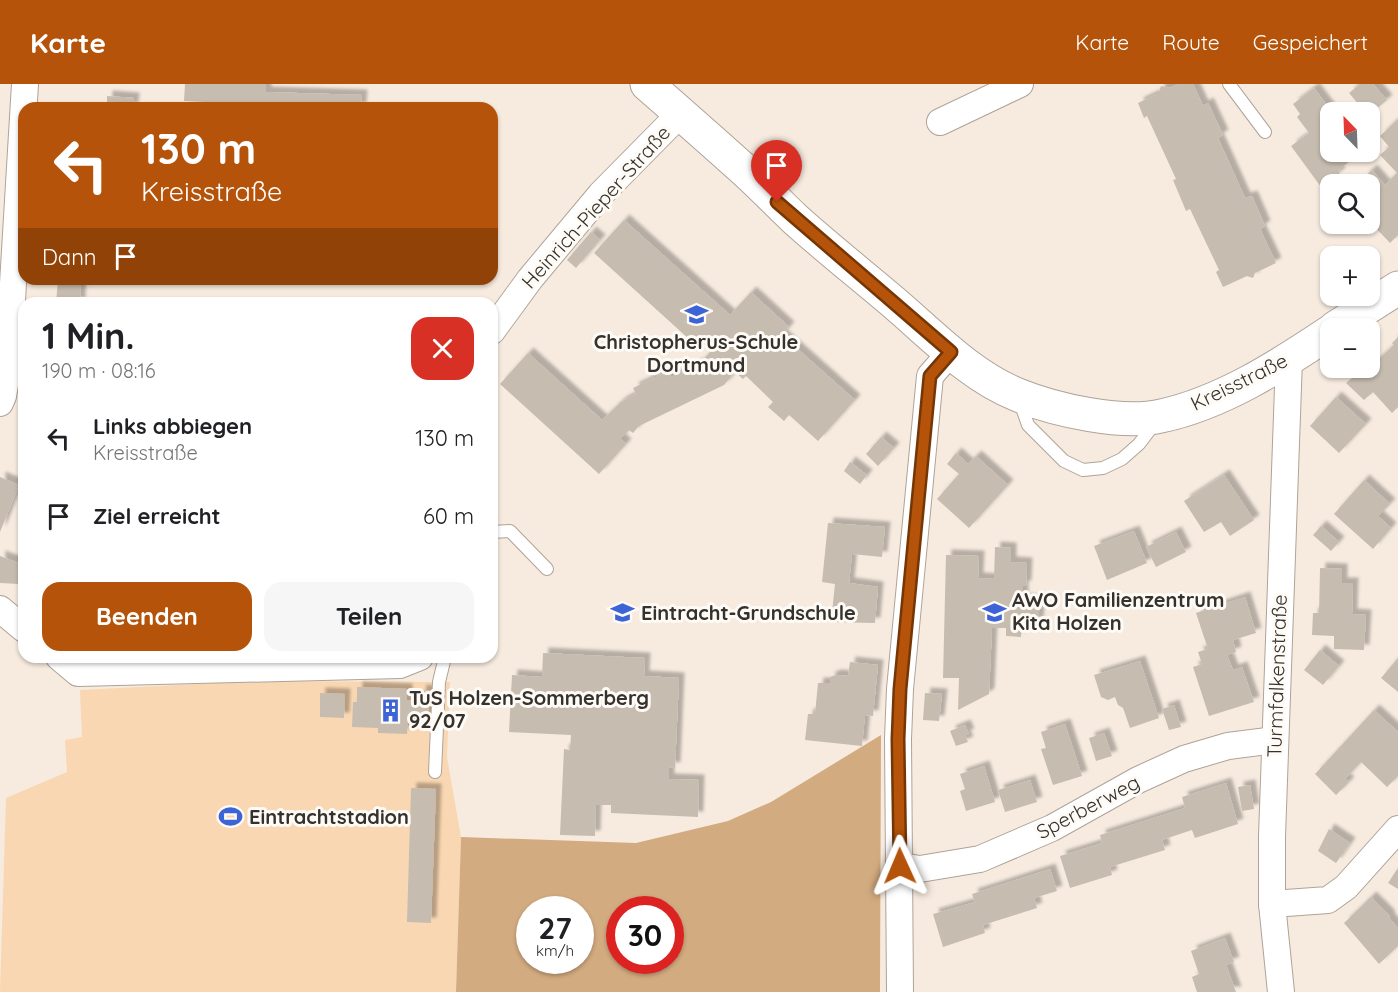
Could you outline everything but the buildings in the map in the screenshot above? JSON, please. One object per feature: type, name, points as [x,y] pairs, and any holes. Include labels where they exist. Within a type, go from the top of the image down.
[{"type":"main road","name":"Kreisstraße","points":[[647,84],[743,169],[795,219],[951,352],[982,375],[1017,395],[1093,415],[1129,418],[1159,417],[1230,391],[1289,359],[1320,339]]},
{"type":"main road","points":[[1351,318],[1398,288]]},
{"type":"street","points":[[24,102],[25,84]]},
{"type":"street","points":[[940,122],[1020,84]]},
{"type":"street","name":"Heinrich-Pieper-Straße","points":[[498,322],[517,295],[601,194],[680,114]]},
{"type":"street","points":[[0,403],[8,367],[18,201]]},
{"type":"street","points":[[900,992],[898,739],[900,689],[930,376],[951,352]]},
{"type":"street","name":"Turmfalkenstraße","points":[[1281,992],[1272,904],[1272,836],[1289,359]]},
{"type":"street","points":[[0,609],[18,623]]},
{"type":"street","points":[[66,663],[78,673],[355,663]]},
{"type":"street","name":"Sperberweg","points":[[900,866],[920,869],[980,859],[1052,828],[1138,780],[1184,759],[1228,746],[1275,740]]},
{"type":"street","points":[[1272,904],[1328,900],[1346,887],[1398,829]]},
{"type":"lane","points":[[1229,84],[1265,132]]},
{"type":"lane","points":[[1017,395],[1028,425],[1064,461],[1083,470],[1103,468],[1122,459],[1139,444],[1159,417]]},
{"type":"lane","points":[[498,532],[510,531],[546,569]]},
{"type":"lane","points":[[435,772],[439,682],[444,663]]},
{"type":"shaded area","name":"Eintrachtstadion","points":[[255,681],[450,682],[447,757],[461,837],[456,992],[0,992],[6,798],[67,772],[65,740],[82,737],[80,690]]},
{"type":"shaded area","points":[[881,735],[880,992],[456,992],[461,837],[636,843],[728,821],[771,802]]},
{"type":"place","name":"Christopherus-Schule Dortmund","points":[[696,315]]},
{"type":"place","name":"AWO Familienzentrum Kita Holzen","points":[[994,612]]},
{"type":"place","name":"Eintracht-Grundschule","points":[[623,613]]},
{"type":"place","name":"TuS Holzen-Sommerberg 92/07","points":[[391,710]]},
{"type":"place","name":"Eintrachtstadion","points":[[231,817]]},
{"type":"route","points":[[777,202],[951,352],[930,376],[900,689],[898,739],[900,866]]}]
